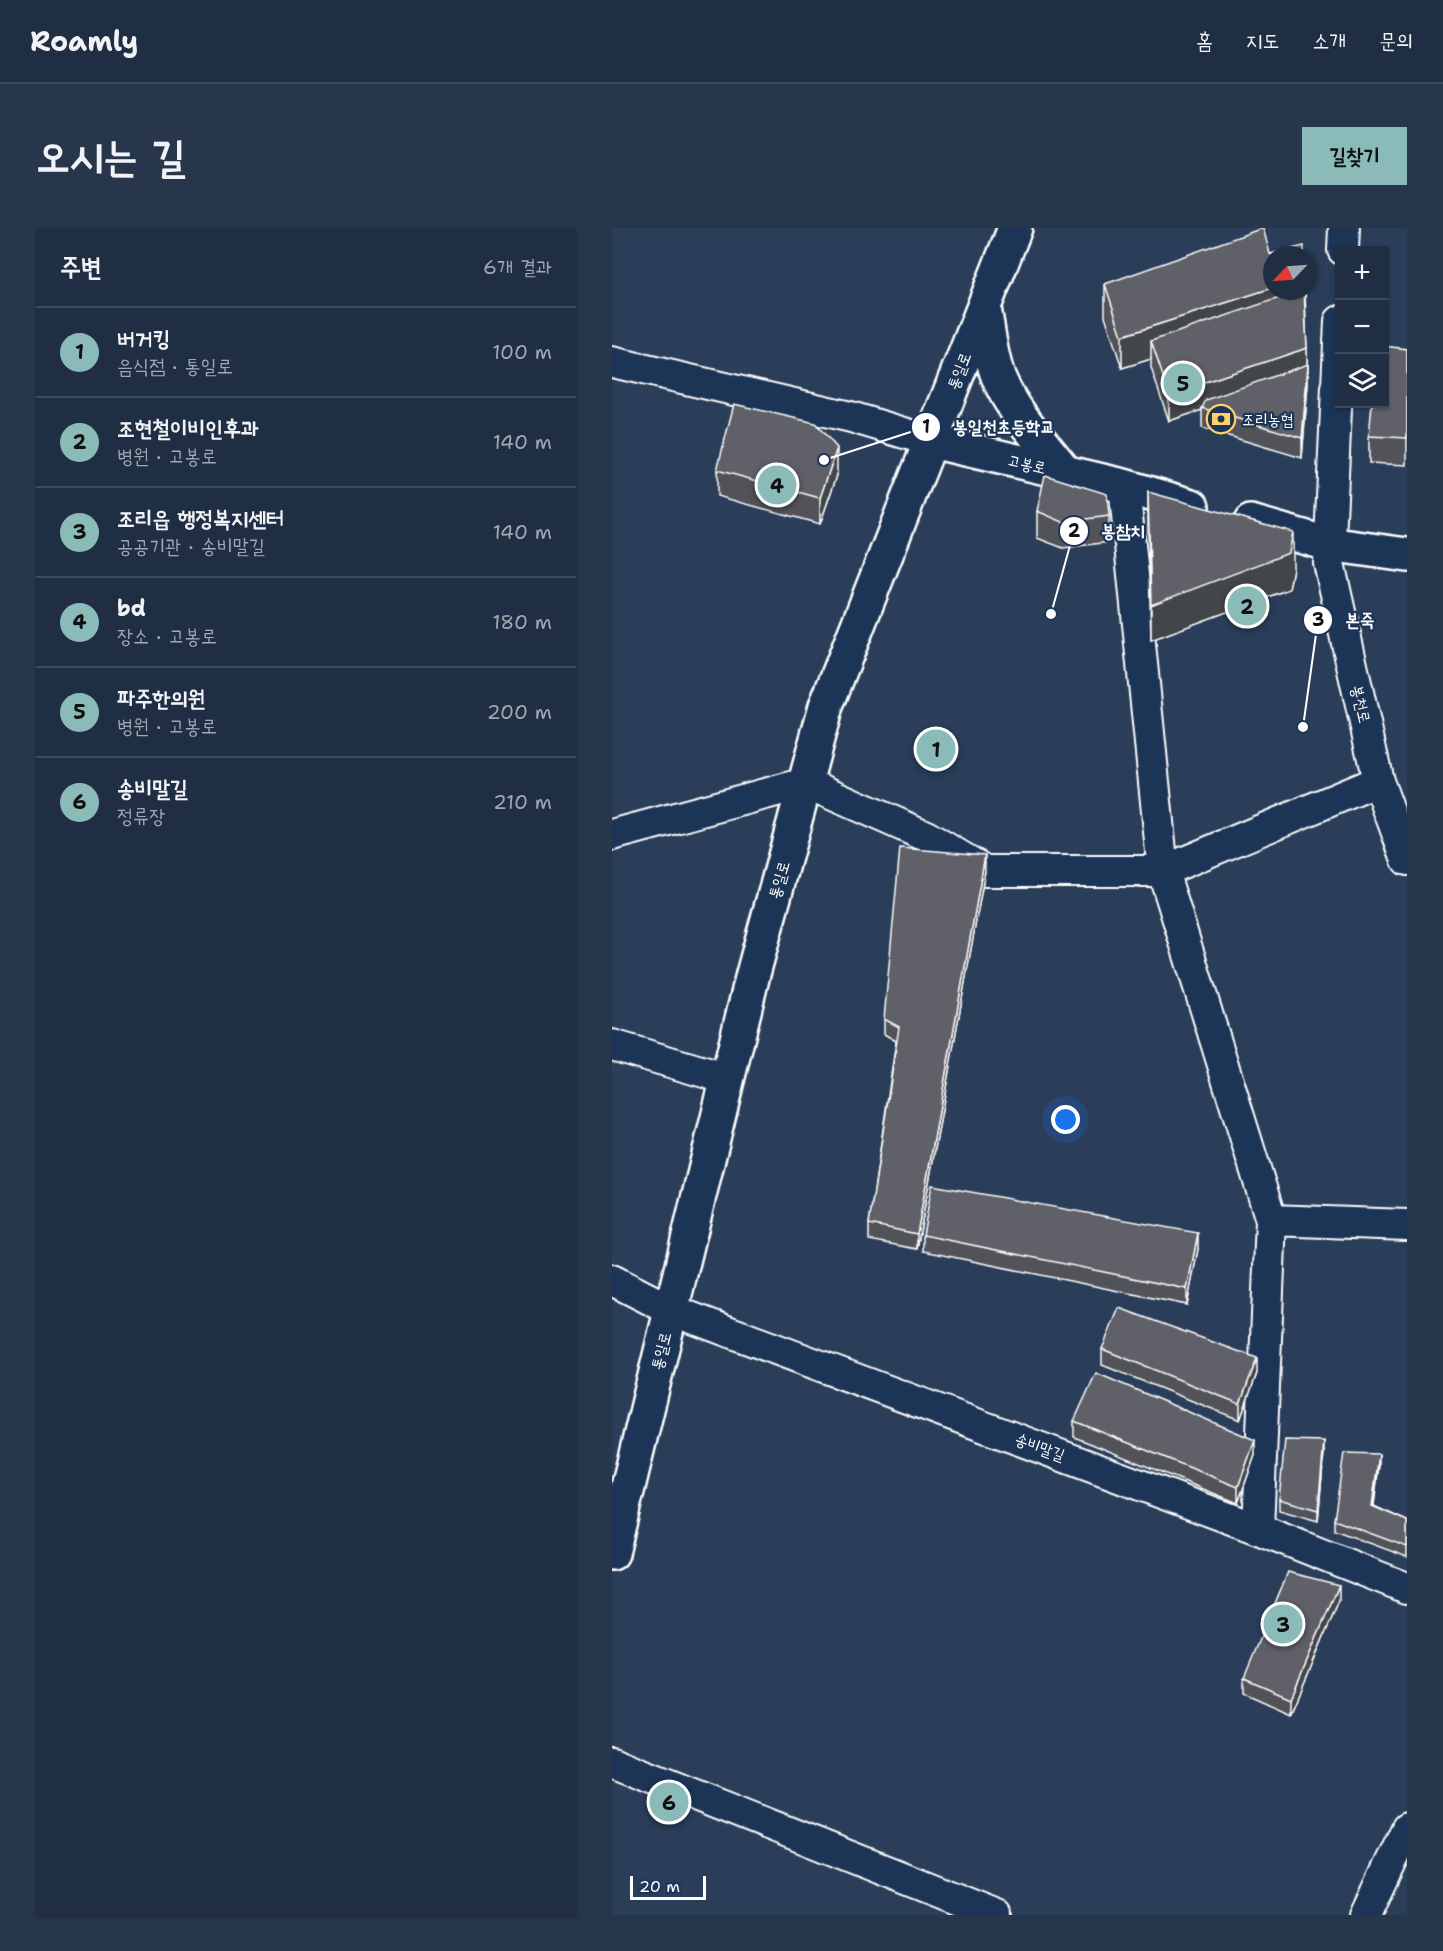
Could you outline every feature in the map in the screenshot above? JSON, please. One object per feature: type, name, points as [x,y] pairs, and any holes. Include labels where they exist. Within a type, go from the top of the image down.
[{"type":"main road","name":"통일로","points":[[612,1553],[753,974],[826,706],[1015,228]]},
{"type":"main road","points":[[984,309],[994,364],[1001,382],[1012,402],[1066,473]]},
{"type":"main road","name":"고봉로","points":[[931,441],[1124,486],[1328,544],[1407,555]]},
{"type":"street","points":[[1343,246],[1344,228]]},
{"type":"street","name":"봉천로","points":[[1338,354],[1328,544],[1329,563],[1378,782],[1407,860]]},
{"type":"street","name":"고봉로","points":[[612,362],[851,417],[931,441]]},
{"type":"street","points":[[1124,486],[1163,871],[1271,1220],[1258,1529]]},
{"type":"street","points":[[612,835],[806,783],[927,836],[984,871],[1163,871],[1378,782]]},
{"type":"street","points":[[612,1045],[728,1079]]},
{"type":"street","points":[[1271,1220],[1407,1225]]},
{"type":"street","name":"송비말길","points":[[612,1280],[671,1310],[1258,1529],[1407,1588]]},
{"type":"street","points":[[612,1762],[997,1915]]},
{"type":"street","points":[[1366,1915],[1407,1828]]},
{"type":"building","points":[[1263,228],[1268,246],[1263,246],[1263,291],[1122,336],[1105,284]]},
{"type":"building","points":[[1273,300],[1304,300],[1307,348],[1169,394],[1151,341]]},
{"type":"building","points":[[1389,347],[1407,349],[1407,438],[1369,436],[1372,408],[1389,408]]},
{"type":"building","points":[[1308,364],[1302,438],[1202,408],[1206,400]]},
{"type":"building","points":[[734,404],[815,423],[837,448],[820,498],[717,470]]},
{"type":"building","points":[[1045,475],[1107,494],[1109,516],[1063,522],[1037,511]]},
{"type":"building","points":[[1148,492],[1293,532],[1289,553],[1151,605]]},
{"type":"building","points":[[900,848],[985,855],[917,1234],[869,1224],[899,1027],[884,1019]]},
{"type":"building","points":[[932,1185],[1198,1233],[1187,1289],[923,1235]]},
{"type":"building","points":[[1119,1308],[1257,1358],[1240,1404],[1102,1349]]},
{"type":"building","points":[[1096,1373],[1255,1440],[1238,1487],[1074,1421]]},
{"type":"building","points":[[1285,1440],[1324,1441],[1318,1510],[1279,1499]]},
{"type":"building","points":[[1344,1453],[1379,1454],[1372,1506],[1407,1521],[1407,1547],[1334,1520]]},
{"type":"building","points":[[1288,1572],[1339,1585],[1291,1698],[1244,1678]]},
{"type":"place","name":"파주한의원","points":[[1183,383]]},
{"type":"place","name":"조리농협","points":[[1221,419]]},
{"type":"place","name":"봉일천초등학교","points":[[824,460]]},
{"type":"place","name":"bd","points":[[777,485]]},
{"type":"place","name":"조현철이비인후과","points":[[1247,606]]},
{"type":"place","name":"봉참치","points":[[1051,614]]},
{"type":"place","name":"본죽","points":[[1303,727]]},
{"type":"place","name":"버거킹","points":[[936,749]]},
{"type":"place","name":"조리읍 행정복지센터","points":[[1283,1624]]},
{"type":"place","name":"송비말길","points":[[669,1802]]}]
